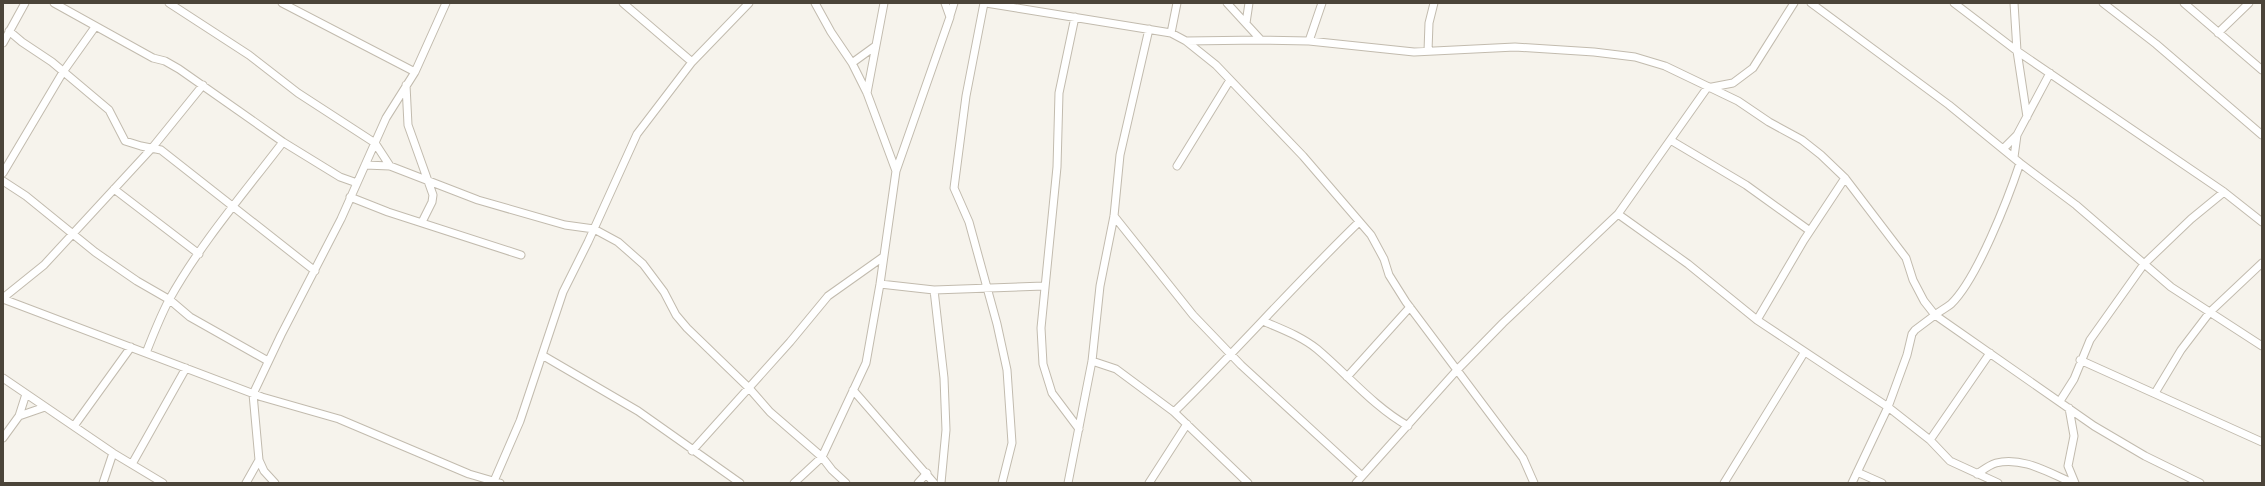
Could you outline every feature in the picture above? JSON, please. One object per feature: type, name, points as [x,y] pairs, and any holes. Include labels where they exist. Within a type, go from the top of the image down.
[{"type":"street","points":[[3,43],[25,3]]},
{"type":"street","points":[[54,3],[153,58],[165,61],[283,142],[340,177],[357,183]]},
{"type":"street","points":[[169,3],[249,55],[298,93],[375,143],[390,166]]},
{"type":"street","points":[[282,3],[415,72]]},
{"type":"street","points":[[275,483],[264,471],[259,460],[253,394],[268,361],[315,271],[386,118],[415,72],[446,3]]},
{"type":"street","points":[[623,3],[692,62]]},
{"type":"street","points":[[203,86],[152,148],[73,234],[44,264],[3,298],[253,394],[339,419],[463,472],[497,482],[520,421],[563,292],[594,229],[637,134],[692,62],[749,3]]},
{"type":"street","points":[[815,3],[831,32],[852,63],[867,93],[896,171]]},
{"type":"street","points":[[867,93],[874,47],[884,3]]},
{"type":"street","points":[[945,3],[950,17]]},
{"type":"street","points":[[794,483],[822,456],[866,363],[880,284],[896,171],[954,3]]},
{"type":"street","points":[[1002,483],[1012,443],[1007,370],[997,324],[968,222],[954,188],[971,68],[985,3],[1171,33],[1186,41],[1216,65],[1303,156],[1371,235],[1395,285],[1523,458],[1534,483]]},
{"type":"street","points":[[1171,33],[1177,3]]},
{"type":"street","points":[[1227,3],[1261,40]]},
{"type":"street","points":[[1246,23],[1249,3]]},
{"type":"street","points":[[1309,41],[1322,3]]},
{"type":"street","points":[[1428,51],[1429,23],[1434,3]]},
{"type":"street","points":[[1356,483],[1457,370],[1509,317],[1618,214],[1672,141],[1707,88],[1733,83],[1753,68],[1794,3]]},
{"type":"street","points":[[1811,3],[1949,105],[2020,163],[2076,205],[2172,287],[2262,346]]},
{"type":"street","points":[[1954,3],[2017,52],[2224,192],[2262,222]]},
{"type":"street","points":[[2014,3],[2017,52],[2027,117]]},
{"type":"street","points":[[2103,3],[2156,44],[2262,135]]},
{"type":"street","points":[[2184,3],[2261,68]]},
{"type":"street","points":[[2218,32],[2249,3]]},
{"type":"street","points":[[1075,17],[1059,92],[1057,167],[1041,328],[1043,364],[1052,393],[1079,429]]},
{"type":"street","points":[[3,173],[64,72],[95,27]]},
{"type":"street","points":[[1068,483],[1092,361],[1100,286],[1114,216],[1126,128],[1149,29]]},
{"type":"street","points":[[9,31],[64,72],[109,110],[125,141],[161,150],[315,271]]},
{"type":"street","points":[[1186,41],[1309,41],[1414,52],[1515,47],[1635,57],[1665,66],[1707,88],[1738,101],[1769,122],[1802,140],[1845,178],[1906,258],[1920,294],[1935,315],[2094,426],[2126,445],[2200,483]]},
{"type":"street","points":[[852,63],[874,47]]},
{"type":"street","points":[[2003,149],[2017,135],[2050,73]]},
{"type":"street","points":[[1177,166],[1230,80]]},
{"type":"street","points":[[406,85],[408,125],[433,195],[432,202],[422,222]]},
{"type":"street","points":[[2014,157],[2017,135]]},
{"type":"street","points":[[1672,141],[1746,185],[1810,231]]},
{"type":"street","points":[[146,353],[170,300],[199,254],[283,142]]},
{"type":"street","points":[[1852,483],[1888,407],[1907,355],[1912,334],[1915,330],[1951,304],[1977,265],[2020,163]]},
{"type":"street","points":[[365,165],[390,166],[520,213],[565,225],[594,229],[618,242],[643,264],[664,292],[676,314],[687,328],[749,388],[770,412],[792,433],[822,456],[832,470],[846,483]]},
{"type":"street","points":[[1757,320],[1810,231],[1845,178]]},
{"type":"street","points":[[3,181],[42,208],[73,234],[131,277],[170,300],[190,317],[268,361]]},
{"type":"street","points":[[114,189],[199,254]]},
{"type":"street","points":[[2060,401],[2074,379],[2080,360],[2090,340],[2144,264],[2191,219],[2224,192]]},
{"type":"street","points":[[350,197],[388,212],[521,255]]},
{"type":"street","points":[[1618,214],[1682,260],[1757,320],[1888,407],[1930,440],[1950,461],[1998,483]]},
{"type":"street","points":[[1114,216],[1193,314],[1232,355],[1362,476]]},
{"type":"street","points":[[1174,412],[1232,355],[1359,222]]},
{"type":"street","points":[[692,451],[749,388],[828,296],[883,257]]},
{"type":"street","points":[[2155,392],[2181,350],[2210,312],[2262,263]]},
{"type":"street","points":[[880,284],[934,290],[1044,286]]},
{"type":"street","points":[[934,290],[944,378],[946,430],[941,483]]},
{"type":"street","points":[[1347,377],[1410,307]]},
{"type":"street","points":[[1263,321],[1301,338],[1316,349],[1376,405],[1408,426]]},
{"type":"street","points":[[74,426],[131,347]]},
{"type":"street","points":[[1724,483],[1804,352]]},
{"type":"street","points":[[1930,440],[1990,353]]},
{"type":"street","points":[[542,355],[638,411],[692,451],[740,483]]},
{"type":"street","points":[[2080,360],[2155,392],[2262,442]]},
{"type":"street","points":[[1092,361],[1116,369],[1174,412],[1245,482]]},
{"type":"street","points":[[132,464],[186,368]]},
{"type":"street","points":[[3,378],[113,453],[163,483]]},
{"type":"street","points":[[853,390],[927,473],[934,483]]},
{"type":"street","points":[[3,438],[19,416],[26,394]]},
{"type":"street","points":[[19,416],[45,407]]},
{"type":"street","points":[[2069,408],[2074,436],[2068,466],[2074,483]]},
{"type":"street","points":[[1149,483],[1187,424]]},
{"type":"street","points":[[103,483],[113,453]]},
{"type":"street","points":[[246,483],[259,460]]},
{"type":"street","points":[[1977,474],[1996,464],[2012,462],[2033,465],[2074,483]]},
{"type":"street","points":[[1857,472],[1882,483]]},
{"type":"street","points":[[918,483],[927,473]]}]
